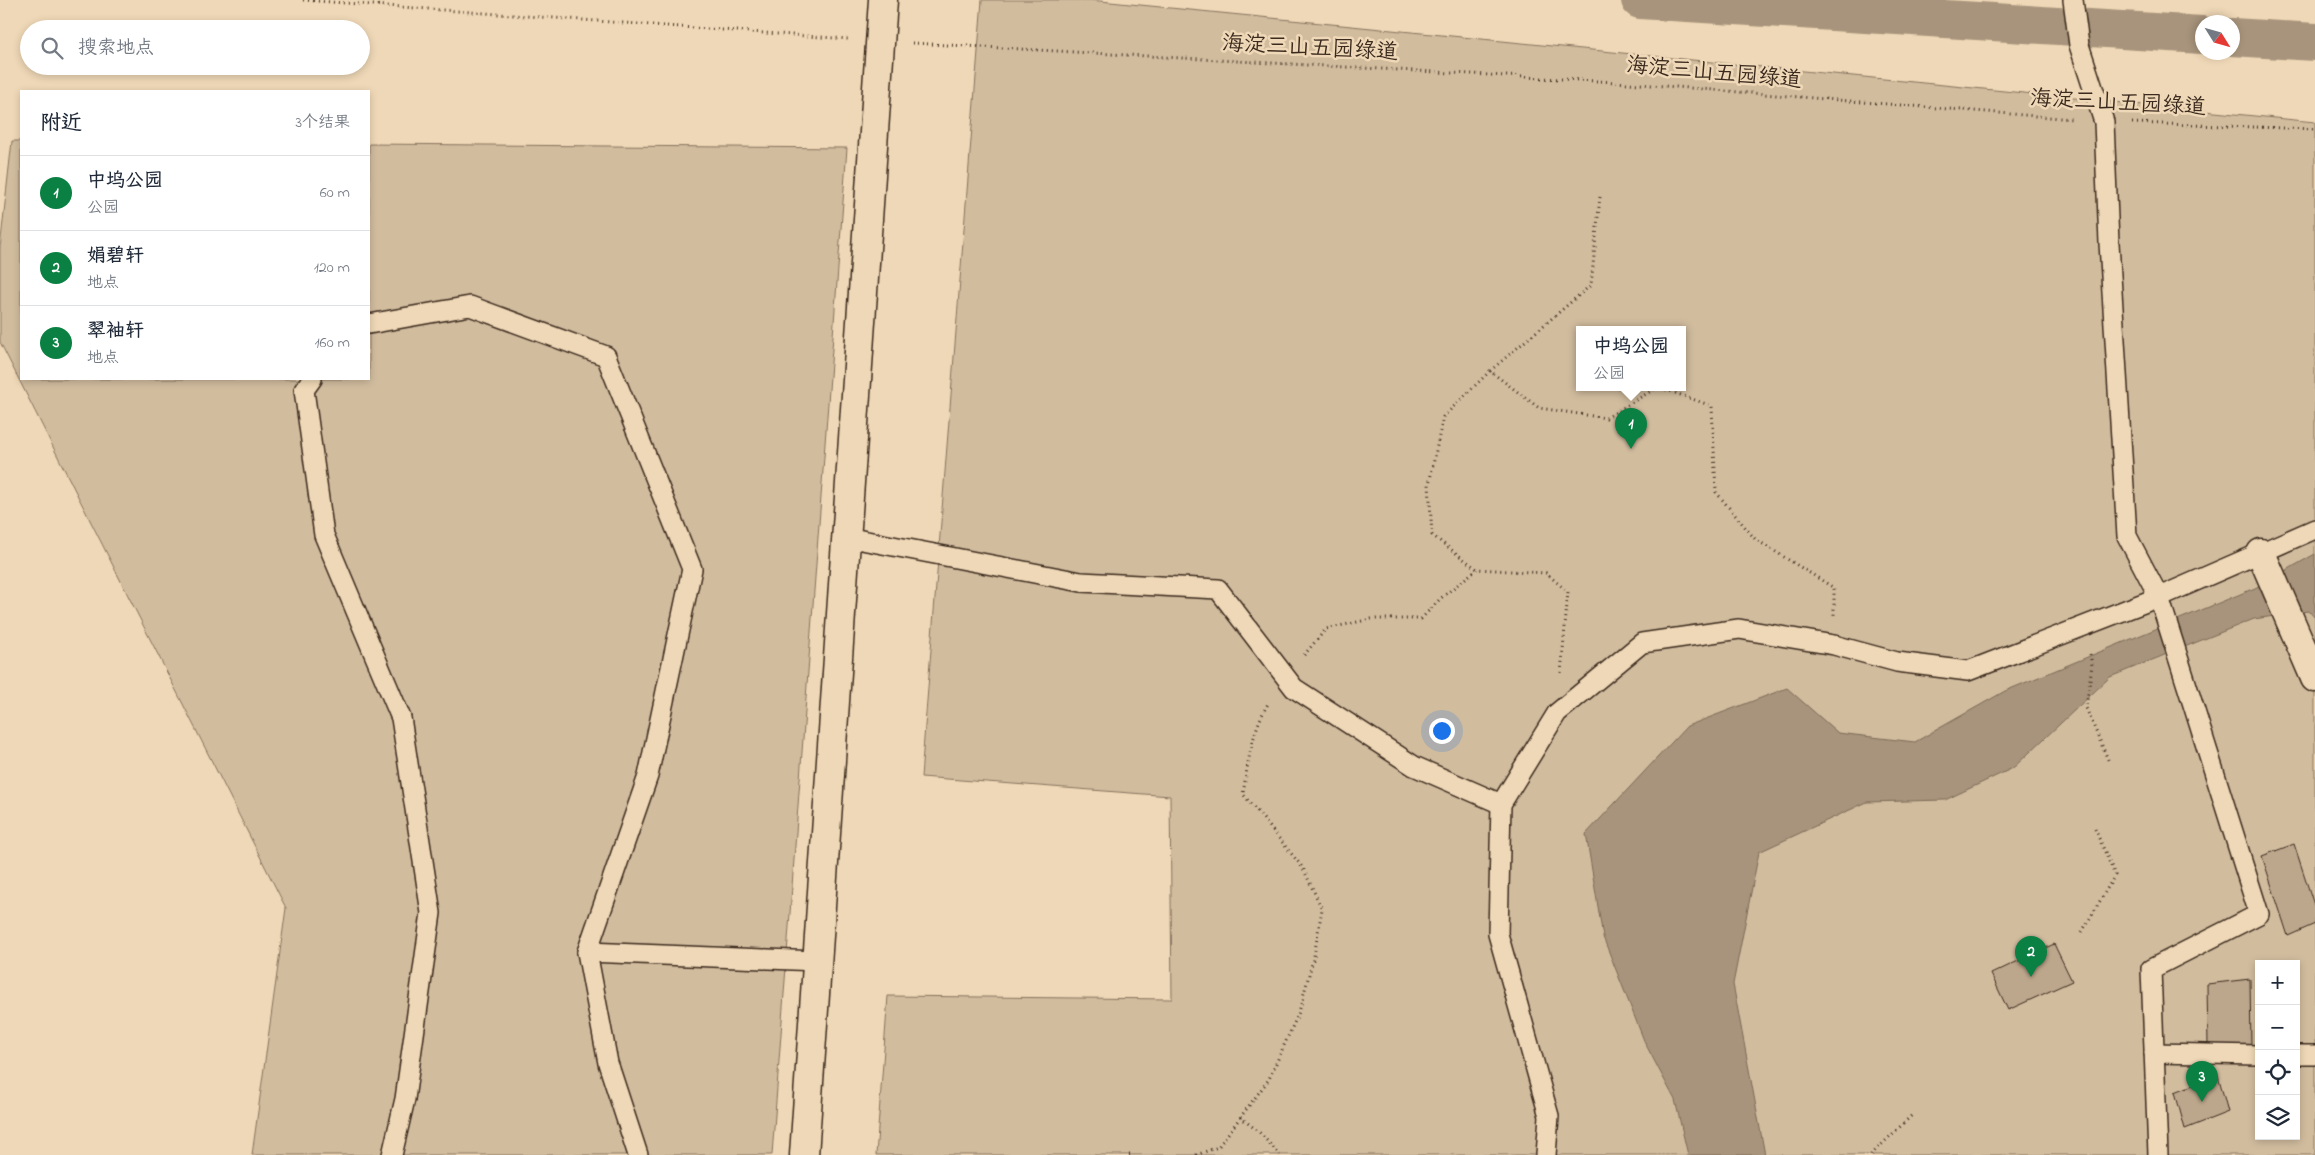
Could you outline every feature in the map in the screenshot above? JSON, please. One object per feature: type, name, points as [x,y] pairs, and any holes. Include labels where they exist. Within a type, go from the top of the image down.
[{"type":"street","points":[[804,1155],[883,0]]},
{"type":"street","points":[[2261,553],[2315,678]]},
{"type":"lane","points":[[2073,5],[2079,45],[2104,122],[2127,536],[2159,597],[2259,914],[2151,969],[2158,1155]]},
{"type":"lane","points":[[370,324],[470,306],[606,356],[692,569],[648,776],[587,952],[608,1063],[638,1155]]},
{"type":"lane","points":[[311,380],[304,390],[324,535],[401,718],[431,913],[405,1099],[392,1155]]},
{"type":"lane","points":[[1546,1155],[1549,1116],[1498,934],[1501,804],[1557,713],[1642,643],[1738,629],[1834,646],[1897,662],[1968,671],[2159,597],[2315,530]]},
{"type":"lane","points":[[846,537],[1081,582],[1218,589],[1294,688],[1414,766],[1501,804]]},
{"type":"lane","points":[[587,952],[817,961]]},
{"type":"lane","points":[[2154,1053],[2255,1054]]},
{"type":"lane","points":[[2300,1055],[2315,1055]]},
{"type":"path","name":"海淀三山五园绿道","points":[[303,0],[879,41],[1615,82],[2104,122],[2315,129]]},
{"type":"path","points":[[1557,713],[1568,592],[1546,573],[1477,569],[1432,535],[1429,484],[1443,417],[1490,371],[1591,285],[1600,197]]},
{"type":"path","points":[[1490,371],[1539,408],[1606,418],[1651,391]]},
{"type":"path","points":[[1670,391],[1712,406],[1716,492],[1755,539],[1834,588],[1834,646]]},
{"type":"path","points":[[1196,1155],[1218,1148],[1269,1079],[1299,1012],[1314,956],[1322,909],[1303,868],[1243,794],[1249,758],[1260,717],[1285,676],[1326,630],[1371,619],[1421,619],[1440,598],[1477,569]]},
{"type":"path","points":[[2085,626],[2092,665],[2086,708],[2109,762]]},
{"type":"path","points":[[2082,932],[2115,875],[2095,830]]},
{"type":"path","points":[[1871,1155],[1912,1115]]},
{"type":"path","points":[[1240,1117],[1258,1131],[1280,1155]]},
{"type":"shaded area","points":[[982,0],[1090,0],[2315,122],[2315,1155],[876,1155],[888,996],[1172,999],[1170,796],[921,777]]},
{"type":"shaded area","points":[[12,141],[20,141],[20,380],[370,380],[370,144],[847,148],[772,1155],[252,1155],[286,908],[0,342],[0,248]]},
{"type":"shaded area","points":[[2315,554],[2315,618],[2309,611],[2254,619],[2110,677],[2013,768],[1945,800],[1867,802],[1759,852],[1733,984],[1765,1155],[1688,1155],[1675,1100],[1645,1043],[1603,937],[1586,834],[1687,726],[1787,688],[1838,733],[1915,742],[2005,691],[2255,588]]},
{"type":"building","points":[[2294,844],[2315,908],[2315,924],[2288,936],[2262,856]]},
{"type":"building","points":[[2054,944],[2072,981],[2008,1010],[1991,974]]},
{"type":"building","points":[[2250,979],[2251,1045],[2208,1046],[2207,984]]},
{"type":"building","points":[[2218,1075],[2228,1112],[2185,1129],[2175,1092]]},
{"type":"waterway","points":[[1640,0],[2195,35]]},
{"type":"waterway","points":[[2240,37],[2315,42]]},
{"type":"place","name":"中坞公园","points":[[1631,449]]},
{"type":"place","name":"娟碧轩","points":[[2031,977]]},
{"type":"place","name":"翠袖轩","points":[[2202,1102]]}]
